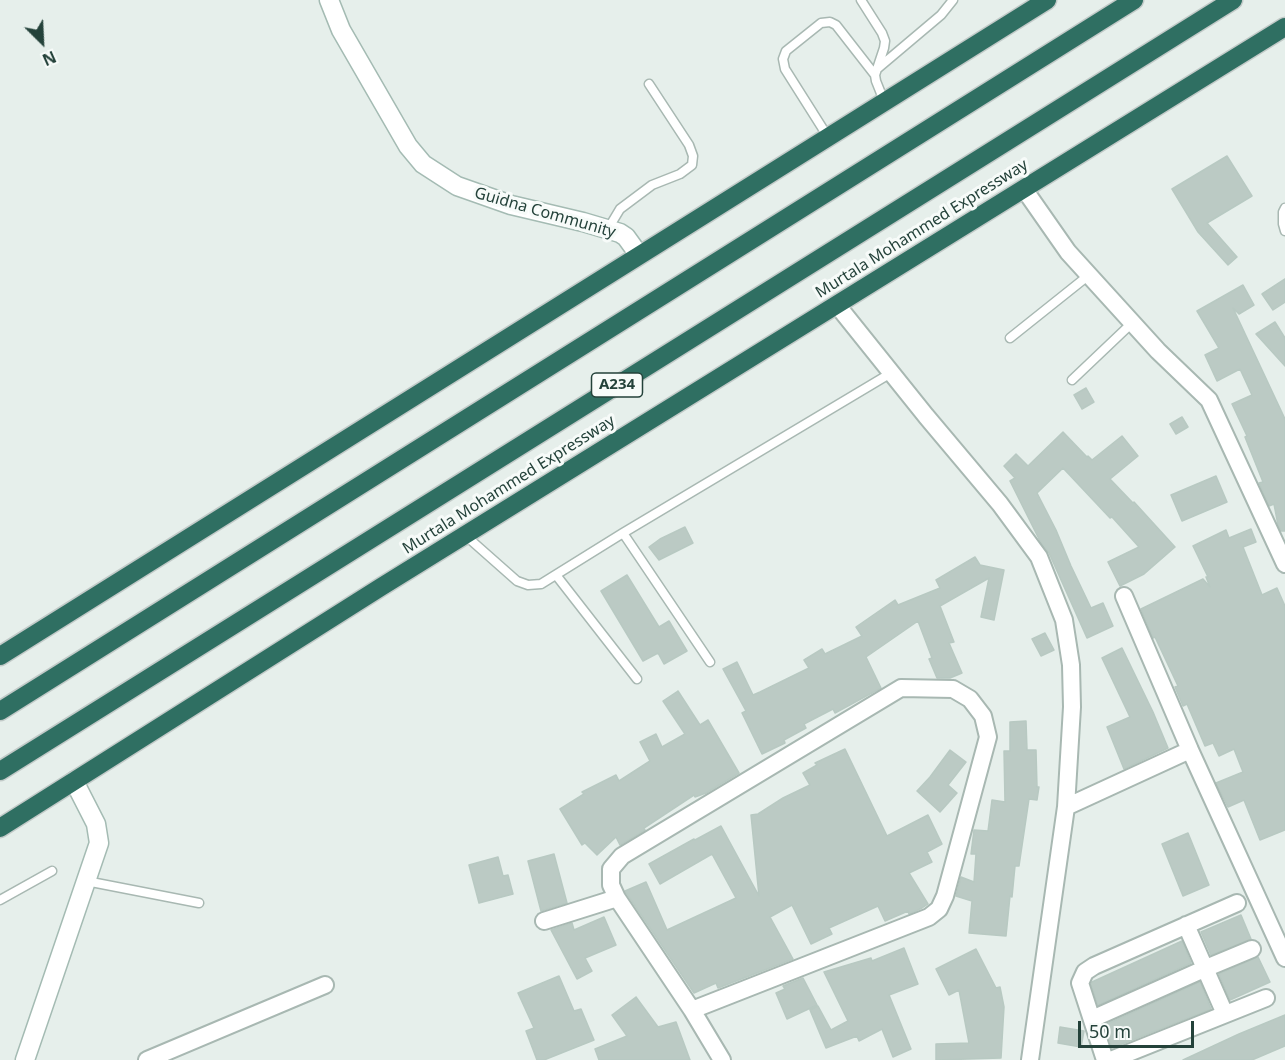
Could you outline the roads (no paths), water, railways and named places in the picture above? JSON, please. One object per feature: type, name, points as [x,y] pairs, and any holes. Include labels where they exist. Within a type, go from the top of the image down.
[{"type":"highway","points":[[0,656],[1047,0]]},
{"type":"highway","points":[[0,711],[1134,0]]},
{"type":"highway","name":"Murtala Mohammed Expressway","points":[[0,771],[1233,0]]},
{"type":"highway","name":"Murtala Mohammed Expressway","points":[[0,828],[465,535],[1285,27]]},
{"type":"street","name":"Guidna Community","points":[[329,0],[340,30],[408,146],[423,164],[457,186],[511,205],[620,233],[626,237],[639,255]]},
{"type":"street","points":[[1024,189],[1068,252],[1158,351],[1209,400],[1285,564]]},
{"type":"street","points":[[837,305],[1000,504],[1039,557],[1064,620],[1071,665],[1072,706],[1066,807],[1030,1060]]},
{"type":"street","points":[[1124,596],[1190,750],[1285,958]]},
{"type":"street","points":[[692,1010],[929,917],[939,909],[945,896],[988,737],[983,716],[970,699],[953,689],[901,688],[622,856],[611,869],[611,885],[617,898],[692,1010],[722,1060]]},
{"type":"street","points":[[1066,807],[1190,750]]},
{"type":"street","points":[[25,1060],[99,843],[96,824],[74,781]]},
{"type":"street","points":[[544,921],[617,898]]},
{"type":"street","points":[[1105,1060],[1080,983],[1085,972],[1237,903]]},
{"type":"street","points":[[1186,925],[1225,1014]]},
{"type":"street","points":[[1092,1019],[1252,949]]},
{"type":"street","points":[[148,1060],[324,985]]},
{"type":"street","points":[[1112,1060],[1266,998]]},
{"type":"lane","points":[[861,0],[885,41],[876,72],[876,81],[884,101]]},
{"type":"lane","points":[[876,72],[940,15],[953,0]]},
{"type":"lane","points":[[828,137],[785,69],[783,59],[786,51],[820,23],[830,22],[876,72]]},
{"type":"lane","points":[[607,229],[620,209],[652,185],[680,174],[692,165],[693,156],[689,145],[649,84]]},
{"type":"lane","points":[[1285,208],[1283,212],[1285,231]]},
{"type":"lane","points":[[1010,338],[1089,275]]},
{"type":"lane","points":[[1072,380],[1132,322]]},
{"type":"lane","points":[[465,535],[518,581],[528,585],[541,584],[623,532],[891,373]]},
{"type":"lane","points":[[623,532],[710,662]]},
{"type":"lane","points":[[556,575],[637,679]]},
{"type":"lane","points":[[0,900],[52,871]]},
{"type":"lane","points":[[86,881],[198,903]]}]
